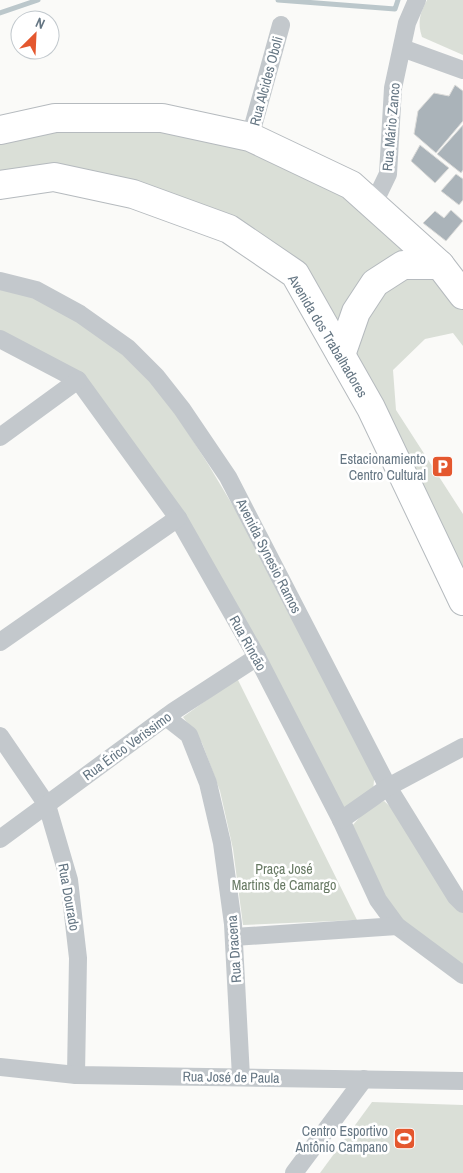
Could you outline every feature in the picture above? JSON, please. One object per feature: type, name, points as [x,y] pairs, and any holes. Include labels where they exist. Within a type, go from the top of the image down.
[{"type":"main road","points":[[0,130],[55,118],[162,118],[250,137],[351,185],[440,265],[463,295]]},
{"type":"main road","name":"Avenida dos Trabalhadores","points":[[0,185],[54,177],[133,194],[229,229],[295,274],[371,408],[463,601]]},
{"type":"main road","points":[[341,355],[356,312],[374,283],[403,265],[440,265]]},
{"type":"street","name":"Rua Mário Zanco","points":[[373,205],[388,174],[393,88],[407,23],[417,0]]},
{"type":"street","name":"Rua Alcides Oboli","points":[[250,137],[281,25]]},
{"type":"street","points":[[402,48],[463,70]]},
{"type":"street","name":"Avenida Synesio Ramos","points":[[0,281],[36,290],[80,314],[128,348],[156,376],[182,409],[228,477],[388,787],[456,897],[463,904]]},
{"type":"street","name":"Rua Rincão","points":[[0,339],[78,380],[178,518],[256,657],[341,820],[378,900],[397,926],[463,976]]},
{"type":"street","points":[[0,436],[78,380]]},
{"type":"street","points":[[0,642],[178,518]]},
{"type":"street","name":"Rua Érico Verissimo","points":[[0,839],[166,717],[256,657]]},
{"type":"street","name":"Rua Dracena","points":[[166,717],[189,735],[208,783],[222,844],[234,937],[241,1077]]},
{"type":"street","name":"Rua Dourado","points":[[0,736],[47,805],[69,880],[78,958],[76,1075]]},
{"type":"street","points":[[341,820],[388,787],[463,747]]},
{"type":"street","points":[[234,937],[397,926]]},
{"type":"street","name":"Rua José de Paula","points":[[0,1067],[76,1075],[463,1081]]},
{"type":"street","points":[[294,1173],[364,1079]]},
{"type":"green space","points":[[427,0],[463,0],[463,55],[422,37],[420,18]]},
{"type":"green space","points":[[57,125],[162,125],[249,143],[327,180],[424,257],[396,259],[342,337],[243,229],[0,177],[0,137]]},
{"type":"green space","points":[[436,268],[463,304],[463,346],[453,333],[425,339],[393,370],[396,410],[463,514],[463,580],[346,354],[387,280]]},
{"type":"green space","points":[[0,288],[25,294],[73,317],[115,347],[163,394],[257,546],[375,770],[373,791],[356,805],[339,808],[89,381],[0,334]]},
{"type":"green space","name":"Praça José Martins de Camargo","points":[[237,678],[357,920],[243,925],[233,849],[220,791],[202,743],[183,717]]},
{"type":"green space","points":[[384,801],[394,810],[463,910],[463,968],[412,932],[387,903],[352,826],[366,810]]},
{"type":"green space","name":"Centro Esportivo Antônio Campano","points":[[372,1102],[463,1105],[463,1173],[320,1173]]},
{"type":"building","points":[[455,85],[463,91],[463,121],[436,153],[414,134],[418,111],[434,93],[449,96]]},
{"type":"building","points":[[463,125],[463,170],[461,173],[437,154]]},
{"type":"building","points":[[420,145],[449,168],[435,183],[411,161]]},
{"type":"building","points":[[456,174],[463,179],[463,200],[459,205],[441,191]]},
{"type":"building","points":[[451,210],[463,221],[446,241],[423,223],[435,211],[444,218]]},
{"type":"waterway","points":[[0,13],[38,0]]},
{"type":"waterway","points":[[278,0],[395,9],[398,0]]},
{"type":"place","name":"Estacionamiento Centro Cultural","points":[[442,467]]},
{"type":"place","name":"Centro Esportivo Antônio Campano","points":[[404,1139]]}]
